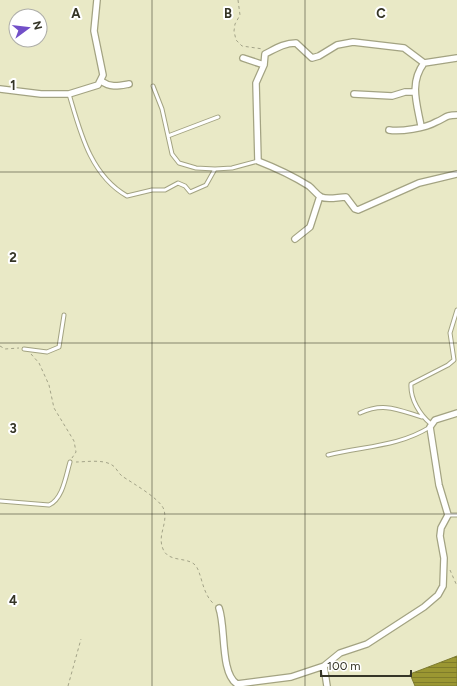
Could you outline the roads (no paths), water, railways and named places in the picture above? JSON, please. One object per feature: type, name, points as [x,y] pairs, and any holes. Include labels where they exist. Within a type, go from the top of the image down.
[{"type":"street","points":[[0,89],[42,94],[69,94],[90,89],[98,85],[101,81],[102,75],[94,31],[97,0]]},
{"type":"street","points":[[457,58],[424,63],[404,48],[353,42],[336,45],[319,56],[312,58],[296,43],[279,46],[265,54],[264,65],[256,83],[258,161],[278,168],[310,187],[320,196],[326,198],[346,197],[355,209],[358,210],[419,183],[457,174]]},
{"type":"street","points":[[243,58],[264,65]]},
{"type":"street","points":[[421,126],[414,92],[416,78],[424,63]]},
{"type":"street","points":[[101,81],[107,85],[116,86],[129,84]]},
{"type":"street","points":[[354,94],[392,96],[405,92],[414,92]]},
{"type":"street","points":[[389,130],[397,132],[436,123],[444,116],[457,115]]},
{"type":"street","points":[[295,238],[310,227],[320,196]]},
{"type":"street","points":[[219,608],[223,618],[225,654],[230,677],[237,684],[249,685],[290,677],[324,666],[340,653],[367,644],[424,607],[438,595],[443,586],[444,565],[440,536],[441,528],[448,515],[438,478],[430,426],[435,420],[457,413]]},
{"type":"street","points":[[324,666],[327,686]]},
{"type":"lane","points":[[154,86],[162,110],[172,154],[179,163],[196,168],[215,169],[232,168],[258,161]]},
{"type":"lane","points":[[69,94],[83,140],[93,163],[112,184],[128,196],[152,190],[165,190],[178,183],[185,186],[190,192],[206,185],[215,169]]},
{"type":"lane","points":[[168,136],[218,117]]},
{"type":"lane","points":[[328,455],[390,444],[417,436],[430,426],[422,417],[412,394],[411,384],[448,365],[454,360],[450,333],[457,310]]},
{"type":"lane","points":[[24,349],[47,352],[58,347],[64,315]]},
{"type":"lane","points":[[360,413],[369,409],[385,406],[422,417]]},
{"type":"lane","points":[[0,501],[49,505],[55,503],[70,462]]},
{"type":"lane","points":[[448,515],[457,515]]}]
